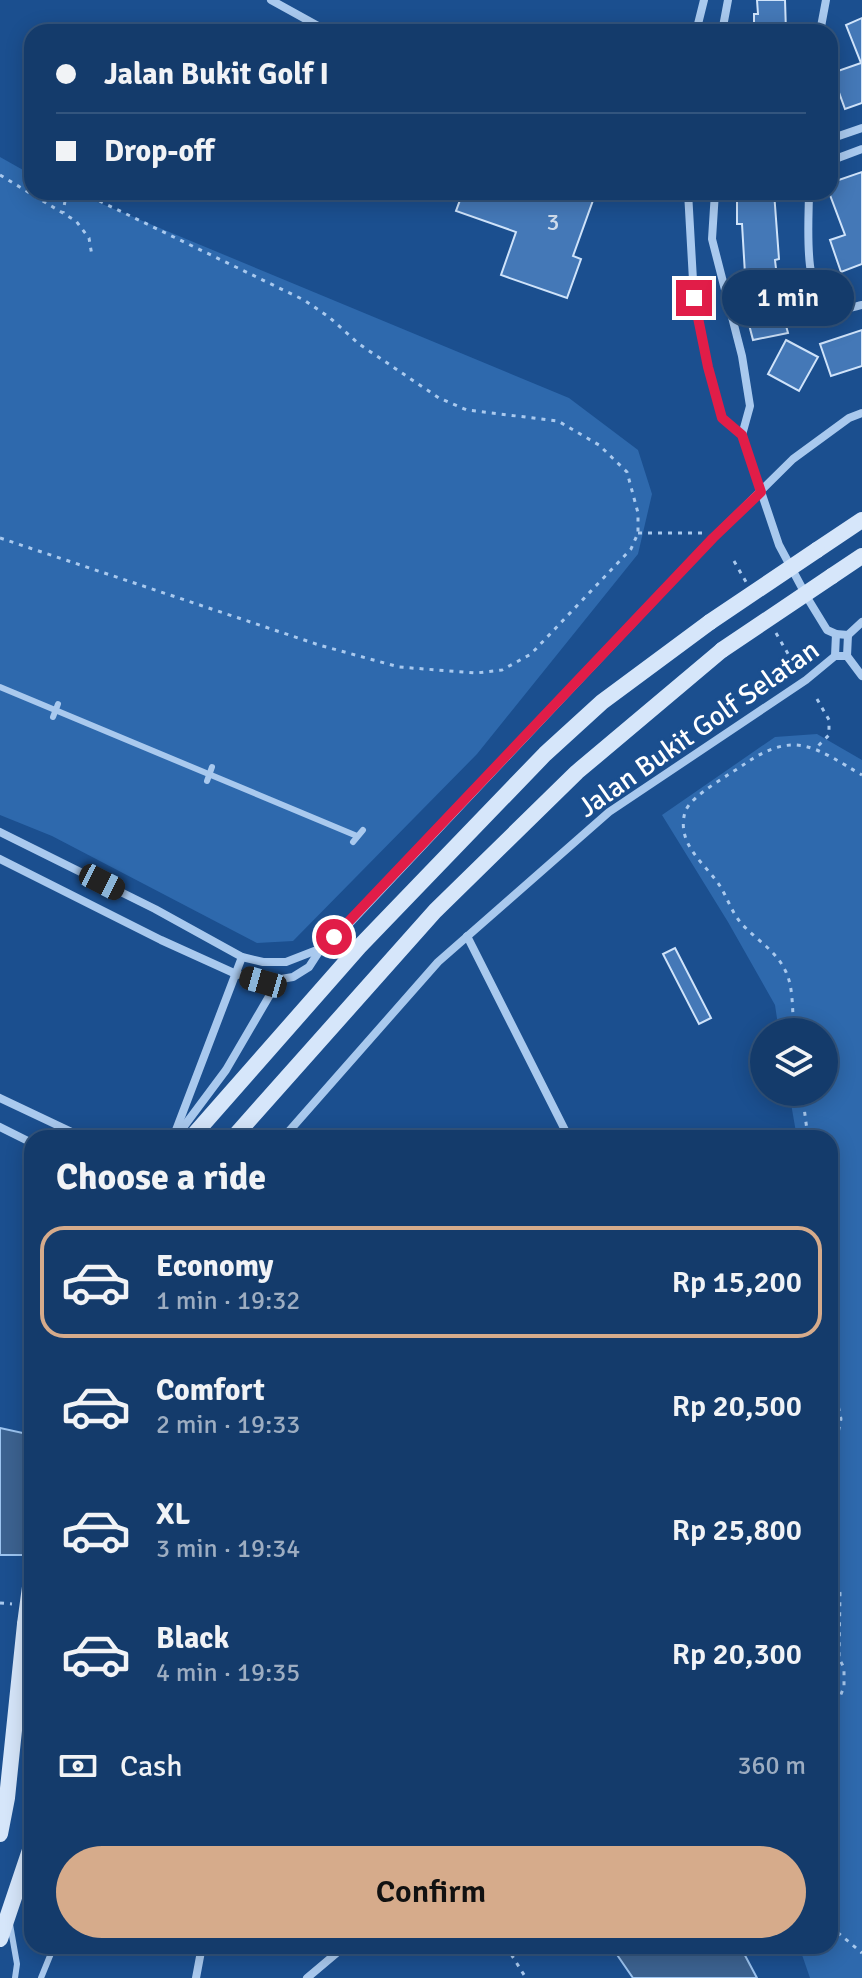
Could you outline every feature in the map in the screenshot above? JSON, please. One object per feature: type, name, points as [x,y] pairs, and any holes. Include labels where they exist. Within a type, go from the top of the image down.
[{"type":"main road","points":[[198,1130],[359,947],[545,754],[602,702],[710,622],[862,520]]},
{"type":"main road","points":[[240,1130],[435,911],[577,772],[722,650],[862,556]]},
{"type":"main road","points":[[0,1834],[7,1798],[24,1634]]},
{"type":"main road","points":[[0,1939],[24,1868]]},
{"type":"street","points":[[271,0],[314,24]]},
{"type":"street","points":[[698,24],[704,0]]},
{"type":"street","points":[[724,24],[728,0]]},
{"type":"street","points":[[822,24],[826,0]]},
{"type":"street","points":[[838,136],[862,128]]},
{"type":"street","points":[[838,158],[862,149]]},
{"type":"street","points":[[688,200],[694,298],[722,418],[742,435],[785,559],[827,630],[848,635]]},
{"type":"street","points":[[714,200],[712,239],[742,356],[750,406],[742,435]]},
{"type":"street","points":[[809,200],[811,280],[817,295],[827,307],[837,309],[862,305]]},
{"type":"street","points":[[0,859],[236,974],[263,982],[278,981],[309,967],[322,947],[349,924],[713,538],[793,459],[849,418],[862,413]]},
{"type":"street","points":[[862,622],[848,635],[847,656],[862,676]]},
{"type":"street","points":[[835,656],[836,634]]},
{"type":"street","name":"Jalan Bukit Golf Selatan","points":[[290,1130],[438,962],[609,812],[806,680],[835,656],[847,656]]},
{"type":"street","points":[[0,832],[155,909],[242,957],[263,962],[286,962],[322,947]]},
{"type":"street","points":[[467,936],[565,1130]]},
{"type":"street","points":[[177,1130],[242,957]]},
{"type":"street","points":[[180,1130],[226,1070],[278,981]]},
{"type":"street","points":[[0,1098],[68,1130]]},
{"type":"street","points":[[0,1127],[24,1139]]},
{"type":"street","points":[[196,1978],[200,1954]]},
{"type":"street","points":[[307,1978],[336,1954]]},
{"type":"lane","points":[[0,687],[358,836]]},
{"type":"lane","points":[[8,1917],[17,1964],[15,1978]]},
{"type":"lane","points":[[41,1978],[51,1954]]},
{"type":"path","points":[[0,175],[24,189]]},
{"type":"path","points":[[41,200],[85,229],[92,256]]},
{"type":"path","points":[[63,213],[65,201],[70,200]]},
{"type":"path","points":[[0,538],[319,645],[399,667],[476,673],[502,670],[531,654],[631,549],[638,533],[638,513],[627,472],[599,445],[558,421],[467,410],[439,398],[359,344],[304,300],[97,200]]},
{"type":"path","points":[[638,533],[703,533]]},
{"type":"path","points":[[816,748],[829,735],[829,720],[817,699]]},
{"type":"path","points":[[793,1018],[788,975],[778,958],[739,921],[718,883],[691,852],[684,831],[686,811],[696,798],[758,755],[780,747],[803,744],[816,748],[862,775]]},
{"type":"path","points":[[804,1106],[807,1130]]},
{"type":"path","points":[[838,1405],[841,1419],[838,1433]]},
{"type":"path","points":[[838,1587],[839,1658],[844,1668],[844,1687],[838,1701]]},
{"type":"path","points":[[838,1933],[862,1953]]},
{"type":"path","points":[[511,1954],[526,1978]]},
{"type":"shaded area","points":[[0,157],[24,170],[24,200],[92,200],[569,398],[638,450],[652,494],[638,554],[477,754],[293,941],[257,943],[52,836],[0,815]]},
{"type":"shaded area","points":[[817,734],[862,760],[862,1978],[810,1978],[802,1954],[838,1954],[838,1130],[796,1130],[791,1106],[838,1106],[838,1018],[777,1018],[775,1005],[662,815],[775,737]]},
{"type":"shaded area","points":[[0,1428],[24,1433],[24,1555],[0,1555]]},
{"type":"shaded area","points":[[616,1954],[744,1954],[757,1978],[633,1978]]},
{"type":"building","points":[[757,0],[785,0],[786,24],[754,24],[754,14],[758,14]]},
{"type":"building","points":[[862,18],[862,103],[845,109],[838,90],[838,71],[861,63],[846,25]]},
{"type":"building","points":[[862,172],[862,264],[841,272],[830,240],[845,235],[832,200],[838,200],[838,180]]},
{"type":"building","points":[[460,200],[593,200],[573,256],[581,259],[567,298],[501,275],[516,232],[456,211]]},
{"type":"building","points":[[737,200],[775,200],[779,259],[775,260],[780,303],[788,333],[753,340],[744,305],[741,274],[745,274],[742,224],[737,224]]},
{"type":"building","points":[[862,330],[862,366],[831,376],[820,344]]},
{"type":"building","points":[[786,340],[818,357],[799,391],[768,374]]},
{"type":"building","points":[[675,948],[711,1018],[699,1024],[663,954]]},
{"type":"route","points":[[334,937],[713,538],[761,492],[742,435],[722,418],[694,298]]}]
